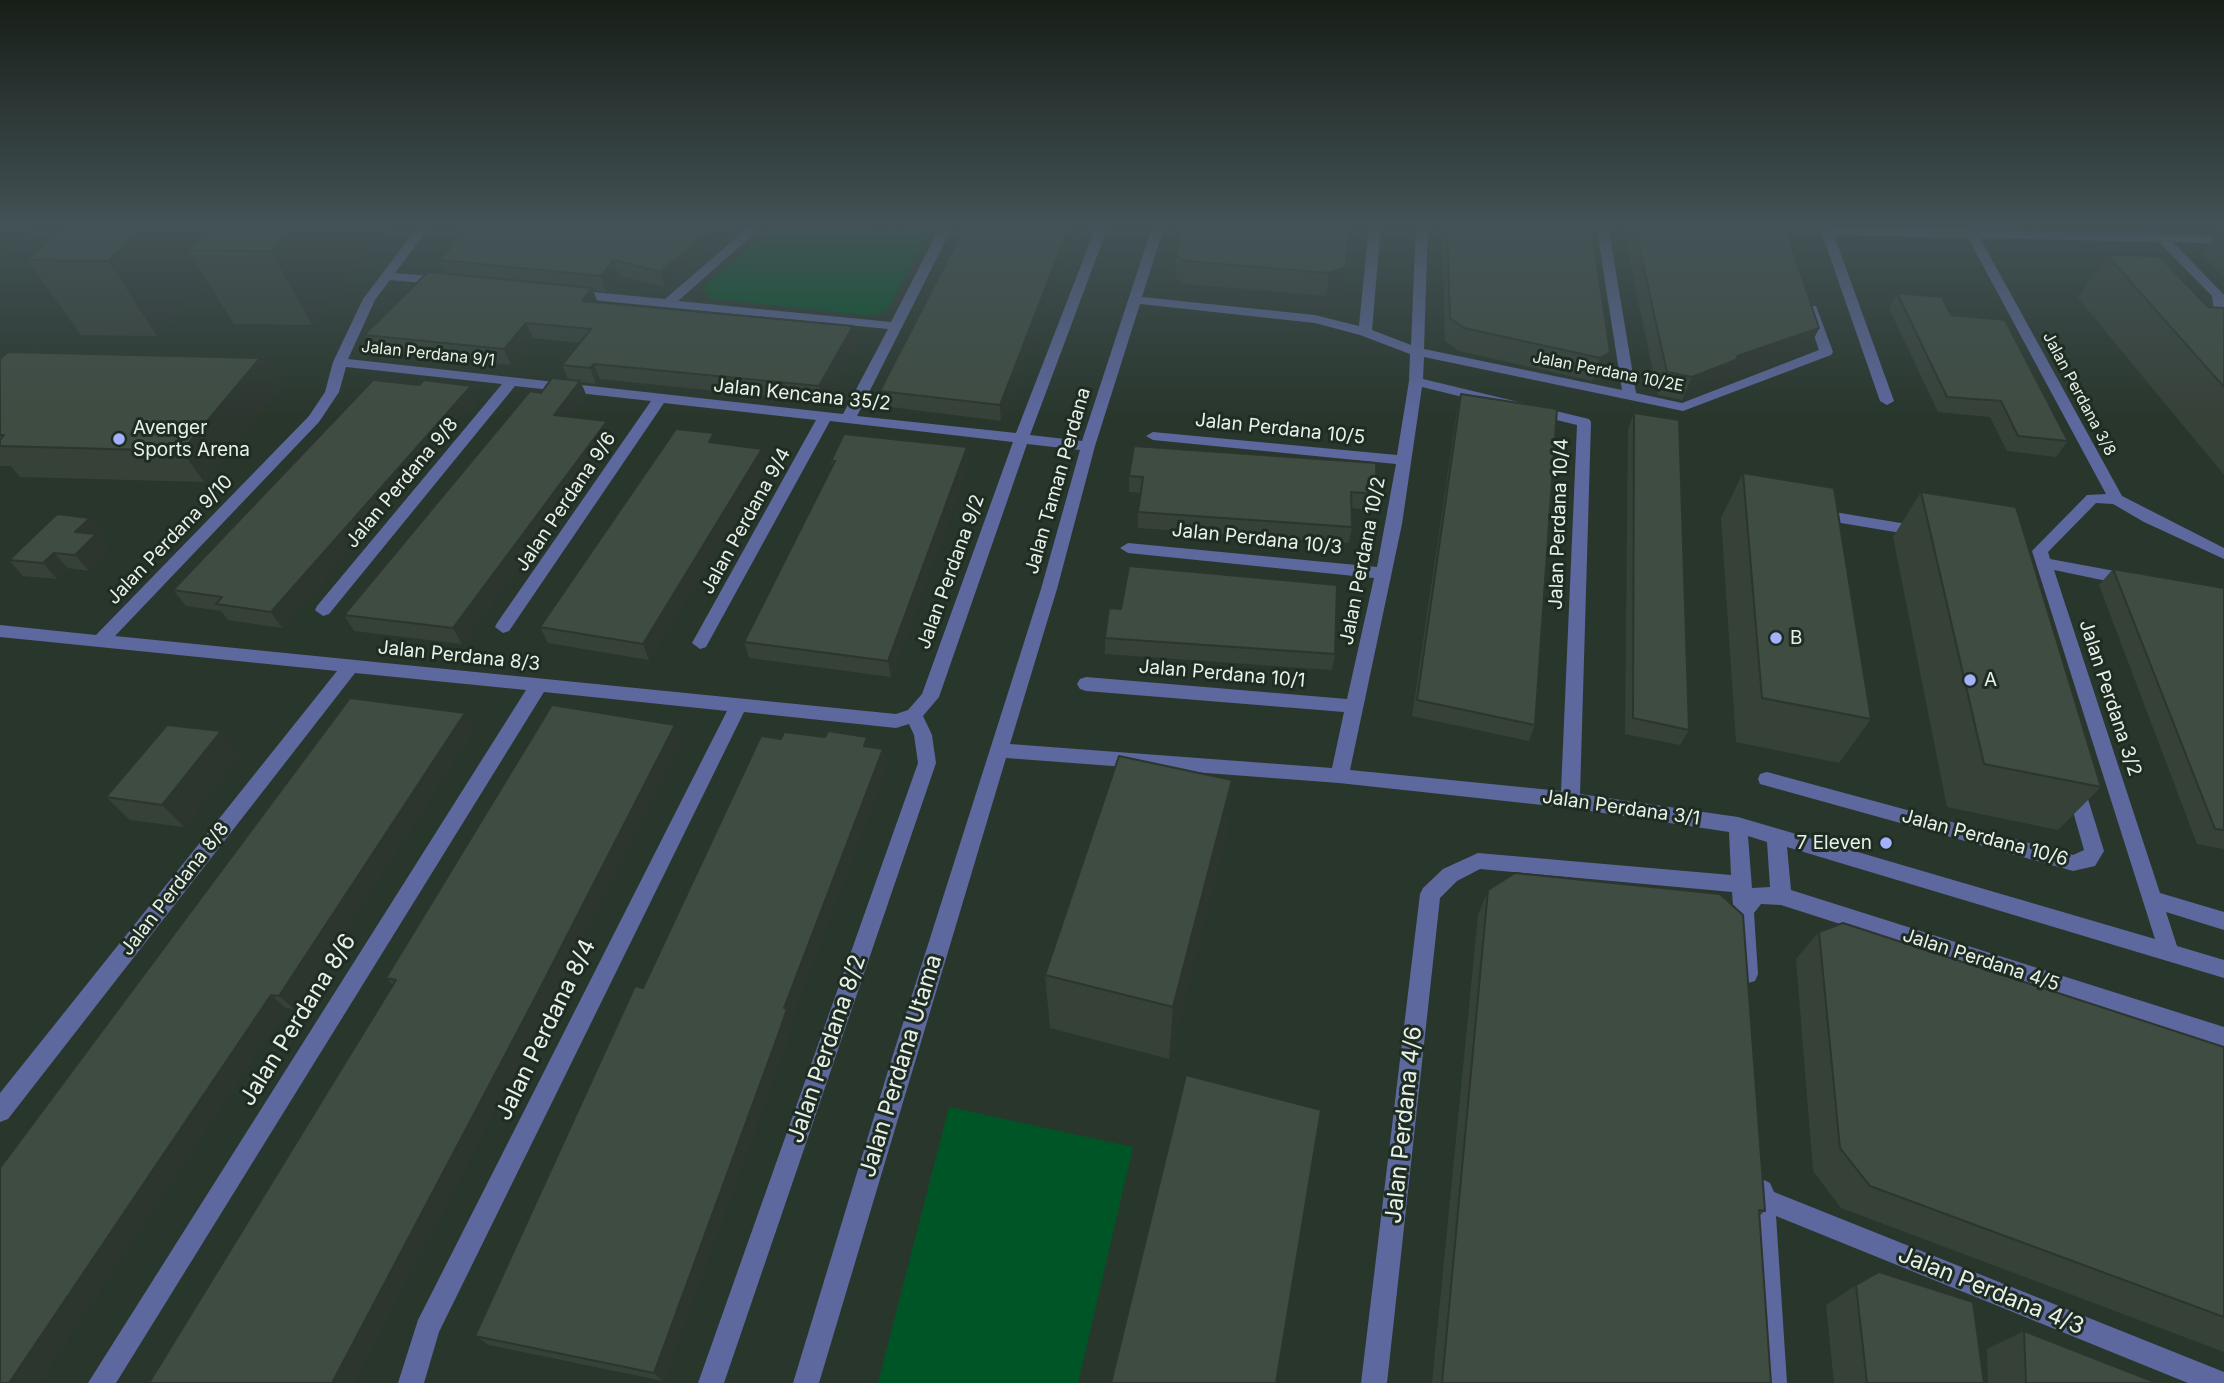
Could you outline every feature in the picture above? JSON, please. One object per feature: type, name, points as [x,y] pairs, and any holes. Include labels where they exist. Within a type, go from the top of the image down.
[{"type":"street","name":"Jalan Perdana 9/10","points":[[100,641],[314,419],[332,392],[356,323],[377,289]]},
{"type":"street","points":[[668,303],[685,289]]},
{"type":"street","points":[[848,419],[915,289]]},
{"type":"street","name":"Jalan Perdana 9/2","points":[[914,715],[930,696],[1021,439],[1078,289]]},
{"type":"street","name":"Jalan Taman Perdana","points":[[998,750],[1049,589],[1088,446],[1139,289]]},
{"type":"street","points":[[1365,332],[1369,289]]},
{"type":"street","name":"Jalan Perdana 10/2","points":[[1339,776],[1383,573],[1404,460],[1416,381],[1420,289]]},
{"type":"street","points":[[1612,289],[1630,396]]},
{"type":"street","points":[[1847,289],[1887,401]]},
{"type":"street","name":"Jalan Perdana 3/8","points":[[2002,289],[2116,499]]},
{"type":"street","name":"Jalan Perdana 10/2E","points":[[1418,352],[1683,407],[1826,352],[1804,290]]},
{"type":"street","points":[[558,292],[896,326]]},
{"type":"street","points":[[2221,295],[2220,311],[2224,316]]},
{"type":"street","points":[[1135,300],[1315,319],[1365,332],[1418,352]]},
{"type":"street","name":"Jalan Perdana 9/1","points":[[341,362],[512,381]]},
{"type":"street","name":"Jalan Kencana 35/2","points":[[512,381],[1088,446]]},
{"type":"street","name":"Jalan Perdana 9/8","points":[[323,610],[512,381]]},
{"type":"street","name":"Jalan Perdana 10/4","points":[[1416,381],[1584,422],[1570,800]]},
{"type":"street","name":"Jalan Perdana 9/6","points":[[503,627],[660,398]]},
{"type":"street","name":"Jalan Perdana 9/4","points":[[700,643],[825,417]]},
{"type":"street","name":"Jalan Perdana 10/5","points":[[1153,436],[1404,460]]},
{"type":"street","points":[[2141,582],[2038,555],[2092,498],[2116,499],[2224,554]]},
{"type":"street","points":[[1804,512],[1937,534]]},
{"type":"street","name":"Jalan Perdana 10/3","points":[[1128,548],[1383,573]]},
{"type":"street","name":"Jalan Perdana 3/2","points":[[2038,555],[2169,952]]},
{"type":"street","name":"Jalan Perdana 8/3","points":[[0,631],[896,721],[914,715]]},
{"type":"street","name":"Jalan Perdana 8/8","points":[[0,1111],[351,666]]},
{"type":"street","name":"Jalan Perdana 10/1","points":[[1086,684],[1355,706]]},
{"type":"street","name":"Jalan Perdana 8/6","points":[[101,1383],[539,685]]},
{"type":"street","name":"Jalan Perdana 8/4","points":[[411,1383],[427,1329],[739,705]]},
{"type":"street","name":"Jalan Perdana 8/2","points":[[711,1383],[926,763],[923,735],[914,715]]},
{"type":"street","name":"Jalan Perdana 3/1","points":[[998,750],[1339,776],[1570,800],[1738,825],[2224,969]]},
{"type":"street","name":"Jalan Perdana Utama","points":[[806,1383],[998,750]]},
{"type":"street","name":"Jalan Perdana 10/6","points":[[1767,779],[2073,863],[2088,860],[2094,850],[2070,771]]},
{"type":"street","points":[[1738,825],[1748,989]]},
{"type":"street","points":[[1744,911],[1756,895],[1781,896],[1776,835]]},
{"type":"street","name":"Jalan Perdana 4/6","points":[[1374,1383],[1430,894],[1450,875],[1478,861],[1742,884]]},
{"type":"street","name":"Jalan Perdana 4/5","points":[[1781,896],[2224,1037]]},
{"type":"street","points":[[2152,899],[2224,921]]},
{"type":"street","points":[[1760,1173],[1774,1383]]},
{"type":"street","name":"Jalan Perdana 4/3","points":[[1762,1199],[2220,1383]]},
{"type":"green space","points":[[704,289],[899,289],[887,310],[871,316],[708,298]]},
{"type":"green space","points":[[949,1107],[1133,1147],[1078,1383],[878,1383]]},
{"type":"building","points":[[411,289],[592,289],[582,301],[853,326],[819,386],[594,364],[590,368],[562,365],[591,329],[526,323],[504,349],[364,335]]},
{"type":"building","points":[[933,289],[1045,289],[1000,405],[880,391]]},
{"type":"building","points":[[1449,289],[1601,289],[1610,352],[1600,358],[1464,328],[1450,318]]},
{"type":"building","points":[[1648,289],[1806,289],[1819,328],[1737,356],[1738,359],[1692,377],[1667,372]]},
{"type":"building","points":[[2137,289],[2190,289],[2208,307],[2224,308],[2224,387]]},
{"type":"building","points":[[1897,293],[1942,297],[1951,315],[2005,320],[2068,441],[2018,436],[2001,401],[1947,397]]},
{"type":"building","points":[[8,352],[260,358],[182,451],[0,446],[4,435],[0,435],[0,359]]},
{"type":"building","points":[[552,378],[580,381],[554,415],[607,421],[453,628],[344,615],[530,391],[541,393]]},
{"type":"building","points":[[373,380],[419,385],[424,380],[471,386],[271,612],[216,604],[222,597],[173,590]]},
{"type":"building","points":[[1461,394],[1557,409],[1535,725],[1417,700]]},
{"type":"building","points":[[1634,413],[1679,420],[1689,730],[1633,718]]},
{"type":"building","points":[[676,429],[714,433],[709,442],[762,449],[643,644],[540,627]]},
{"type":"building","points":[[844,434],[967,447],[888,661],[744,642],[835,461],[831,461]]},
{"type":"building","points":[[1134,446],[1376,463],[1377,494],[1351,492],[1352,527],[1138,512],[1143,477],[1129,476]]},
{"type":"building","points":[[1743,473],[1834,488],[1871,719],[1762,698]]},
{"type":"building","points":[[1921,492],[2016,507],[2101,787],[1984,764]]},
{"type":"building","points":[[57,514],[90,518],[75,532],[96,534],[75,555],[54,553],[43,563],[9,560]]},
{"type":"building","points":[[1129,566],[1337,585],[1335,654],[1105,638],[1109,608],[1121,609]]},
{"type":"building","points":[[2113,569],[2224,588],[2224,830],[2215,829]]},
{"type":"building","points":[[350,698],[465,713],[279,996],[271,995],[9,1383],[0,1383],[0,1168]]},
{"type":"building","points":[[552,705],[675,725],[533,1002],[332,1383],[149,1383],[396,980],[386,978]]},
{"type":"building","points":[[167,725],[221,731],[162,805],[106,797]]},
{"type":"building","points":[[828,731],[867,737],[864,746],[883,749],[784,1008],[787,1009],[778,1035],[654,1373],[475,1336],[635,986],[643,988],[761,736],[781,739],[784,732],[825,737]]},
{"type":"building","points":[[1119,756],[1232,780],[1173,1007],[1045,975]]},
{"type":"building","points":[[1515,873],[1720,894],[1743,915],[1765,1211],[1759,1210],[1771,1383],[1442,1383],[1488,890]]},
{"type":"building","points":[[1843,923],[2224,1047],[2224,1317],[1870,1186],[1840,1148],[1819,932]]},
{"type":"building","points":[[1186,1075],[1321,1110],[1276,1383],[1111,1383]]},
{"type":"building","points":[[1879,1272],[1973,1302],[1984,1383],[1867,1383],[1856,1285]]},
{"type":"building","points":[[2024,1331],[2157,1383],[2026,1383]]},
{"type":"place","name":"Avenger Sports Arena","points":[[119,439]]},
{"type":"place","name":"B","points":[[1776,638]]},
{"type":"place","name":"A","points":[[1970,680]]},
{"type":"place","name":"7 Eleven","points":[[1886,843]]}]
